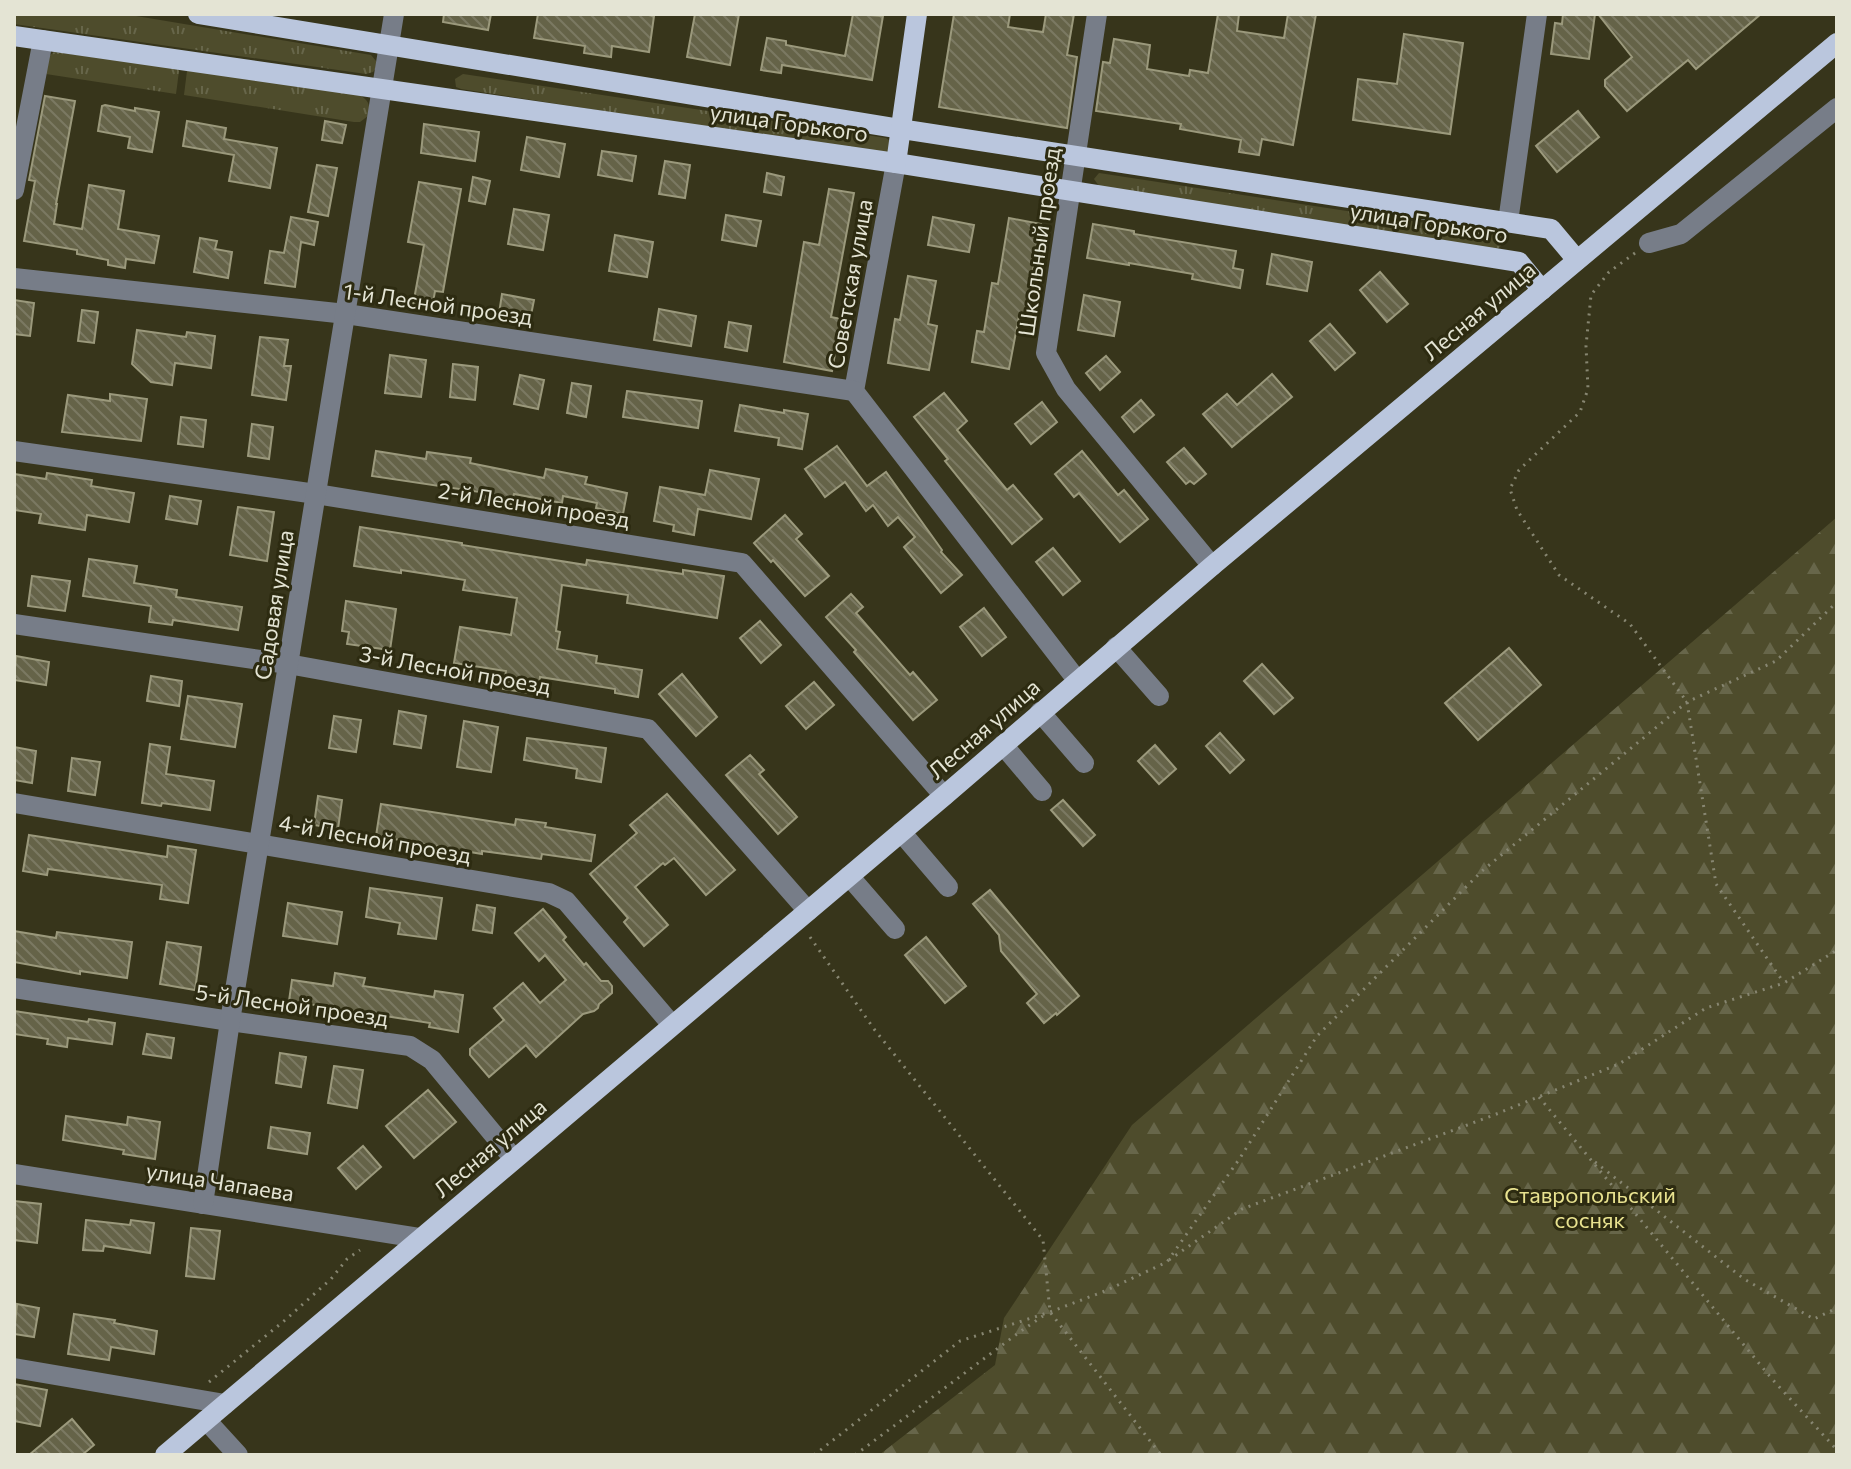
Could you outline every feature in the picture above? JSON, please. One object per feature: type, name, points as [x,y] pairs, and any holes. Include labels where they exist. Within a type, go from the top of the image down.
[{"type":"main road","name":"улица Горького","points":[[198,14],[901,129],[1551,229],[1577,260]]},
{"type":"main road","name":"Советская улица","points":[[896,163],[917,14]]},
{"type":"main road","name":"улица Горького","points":[[14,36],[896,163],[1519,262],[1542,290]]},
{"type":"main road","name":"Лесная улица","points":[[165,1455],[1116,647],[1837,43]]},
{"type":"street","name":"Садовая улица","points":[[203,1204],[394,14]]},
{"type":"street","name":"Школьный проезд","points":[[1097,14],[1046,353],[1066,389],[1212,566]]},
{"type":"street","points":[[1508,222],[1537,14]]},
{"type":"street","points":[[14,190],[43,40]]},
{"type":"street","points":[[1649,243],[1681,234],[1837,108]]},
{"type":"street","name":"Советская улица","points":[[896,163],[854,391],[1077,680]]},
{"type":"street","name":"1-й Лесной проезд","points":[[14,278],[346,314],[854,391]]},
{"type":"street","name":"2-й Лесной проезд","points":[[14,451],[316,494],[742,563],[944,796]]},
{"type":"street","name":"3-й Лесной проезд","points":[[14,624],[288,664],[648,729],[808,911]]},
{"type":"street","points":[[1116,647],[1159,696]]},
{"type":"street","points":[[1040,712],[1084,763]]},
{"type":"street","points":[[1003,745],[1042,791]]},
{"type":"street","name":"4-й Лесной проезд","points":[[14,803],[549,893],[566,901],[672,1025]]},
{"type":"street","points":[[901,832],[948,887]]},
{"type":"street","points":[[849,876],[895,929]]},
{"type":"street","name":"5-й Лесной проезд","points":[[14,988],[410,1046],[432,1060],[514,1159]]},
{"type":"street","name":"улица Чапаева","points":[[14,1174],[419,1238]]},
{"type":"street","points":[[14,1368],[225,1404]]},
{"type":"street","points":[[206,1420],[238,1455]]},
{"type":"path","points":[[1649,243],[1609,272],[1591,295],[1586,346],[1588,389],[1580,412],[1519,470],[1510,489],[1517,510],[1559,575],[1630,624],[1687,702],[1716,884],[1784,983]]},
{"type":"path","points":[[1167,1262],[1240,1158],[1317,1036],[1482,871],[1687,702],[1776,661],[1837,602]]},
{"type":"path","points":[[809,935],[874,1029],[1043,1240],[1050,1312],[1161,1455]]},
{"type":"path","points":[[814,1455],[960,1341],[1050,1312],[1167,1262],[1242,1209],[1619,1064],[1706,1008],[1784,983],[1837,950]]},
{"type":"path","points":[[1539,1097],[1772,1379],[1837,1450]]},
{"type":"path","points":[[1587,1156],[1744,1279],[1814,1319],[1837,1308]]},
{"type":"path","points":[[190,1398],[284,1321],[331,1279],[347,1259],[369,1243]]},
{"type":"path","points":[[855,1455],[1050,1312]]},
{"type":"green space","points":[[14,14],[124,14],[371,55],[377,66],[373,72],[366,74],[14,24]]},
{"type":"green space","points":[[54,52],[177,68],[176,94],[46,74],[49,56]]},
{"type":"green space","points":[[187,71],[357,93],[368,103],[368,116],[354,122],[184,95]]},
{"type":"green space","points":[[463,74],[890,141],[888,152],[883,154],[461,89],[456,87],[455,79]]},
{"type":"green space","points":[[1099,173],[1497,234],[1502,237],[1503,243],[1495,249],[1099,186],[1094,179]]},
{"type":"green space","name":"Ставропольский сосняк","points":[[1837,517],[1837,1455],[879,1455],[995,1365],[1004,1318],[1132,1125]]},
{"type":"building","points":[[444,14],[491,14],[488,30],[443,22]]},
{"type":"building","points":[[538,14],[654,16],[649,52],[612,46],[611,57],[584,53],[585,46],[534,38]]},
{"type":"building","points":[[695,14],[739,14],[730,65],[687,57]]},
{"type":"building","points":[[853,14],[883,16],[872,80],[782,65],[781,73],[761,70],[767,38],[786,41],[786,45],[845,56]]},
{"type":"building","points":[[954,14],[1010,14],[1008,27],[1043,32],[1046,14],[1074,14],[1067,55],[1077,57],[1067,128],[939,107]]},
{"type":"building","points":[[1218,14],[1239,14],[1237,31],[1284,38],[1288,14],[1316,14],[1293,145],[1262,139],[1259,155],[1239,152],[1241,140],[1180,129],[1181,124],[1096,111],[1103,62],[1110,63],[1114,39],[1150,45],[1147,69],[1189,76],[1190,70],[1208,73]]},
{"type":"building","points":[[1563,14],[1595,14],[1589,59],[1551,54],[1555,23],[1562,24]]},
{"type":"building","points":[[1598,14],[1761,14],[1696,69],[1688,60],[1627,111],[1605,86],[1605,80],[1632,57]]},
{"type":"building","points":[[1404,34],[1463,43],[1450,134],[1353,120],[1358,79],[1397,84]]},
{"type":"building","points":[[45,96],[75,101],[54,224],[82,229],[89,185],[124,191],[118,229],[159,236],[154,263],[126,259],[125,268],[108,265],[108,260],[77,254],[77,250],[24,241],[35,181],[29,180]]},
{"type":"building","points":[[102,106],[159,112],[152,152],[128,148],[130,137],[98,131]]},
{"type":"building","points":[[1578,111],[1599,137],[1557,172],[1536,146]]},
{"type":"building","points":[[187,121],[226,128],[224,139],[277,148],[270,188],[229,181],[234,155],[183,146]]},
{"type":"building","points":[[325,121],[346,125],[342,143],[322,140]]},
{"type":"building","points":[[424,124],[479,132],[475,161],[421,153]]},
{"type":"building","points":[[527,137],[565,144],[559,177],[521,170]]},
{"type":"building","points":[[602,151],[636,156],[632,181],[598,175]]},
{"type":"building","points":[[665,161],[690,165],[685,198],[659,194]]},
{"type":"building","points":[[317,165],[337,168],[328,216],[308,212]]},
{"type":"building","points":[[767,173],[784,177],[781,195],[764,192]]},
{"type":"building","points":[[473,177],[490,181],[485,204],[469,201]]},
{"type":"building","points":[[419,182],[461,189],[443,292],[435,291],[432,308],[413,305],[424,245],[408,242]]},
{"type":"building","points":[[829,189],[854,193],[831,317],[841,319],[832,371],[784,362],[804,242],[819,245]]},
{"type":"building","points":[[514,209],[549,215],[543,250],[508,244]]},
{"type":"building","points":[[726,215],[761,221],[756,246],[722,240]]},
{"type":"building","points":[[291,217],[318,222],[314,245],[301,242],[295,287],[265,283],[270,251],[284,253]]},
{"type":"building","points":[[933,217],[974,225],[969,252],[928,245]]},
{"type":"building","points":[[1009,218],[1041,224],[1025,317],[1019,316],[1009,369],[972,362],[977,331],[984,332],[992,283],[998,284]]},
{"type":"building","points":[[1093,224],[1236,251],[1233,268],[1243,270],[1240,288],[1192,279],[1193,274],[1087,258]]},
{"type":"building","points":[[615,235],[653,242],[647,277],[609,271]]},
{"type":"building","points":[[200,238],[217,241],[215,249],[232,252],[228,278],[194,272]]},
{"type":"building","points":[[1272,254],[1312,262],[1307,291],[1267,284]]},
{"type":"building","points":[[1380,272],[1408,304],[1387,322],[1360,290]]},
{"type":"building","points":[[908,276],[936,281],[928,324],[937,326],[929,370],[888,363],[895,319],[900,320]]},
{"type":"building","points":[[502,294],[534,300],[529,325],[498,320]]},
{"type":"building","points":[[1084,295],[1120,302],[1114,336],[1078,330]]},
{"type":"building","points":[[14,300],[34,303],[30,336],[14,334]]},
{"type":"building","points":[[659,309],[696,316],[691,346],[654,340]]},
{"type":"building","points":[[82,310],[98,312],[94,343],[78,341]]},
{"type":"building","points":[[729,322],[751,326],[747,351],[725,347]]},
{"type":"building","points":[[1330,324],[1355,353],[1335,370],[1310,341]]},
{"type":"building","points":[[137,330],[186,337],[187,332],[215,336],[211,368],[175,363],[172,385],[151,382],[132,364]]},
{"type":"building","points":[[260,337],[288,340],[284,366],[291,366],[286,400],[252,395]]},
{"type":"building","points":[[390,355],[426,360],[421,397],[385,393]]},
{"type":"building","points":[[1106,356],[1120,372],[1100,390],[1086,373]]},
{"type":"building","points":[[453,364],[478,367],[475,400],[450,397]]},
{"type":"building","points":[[1272,374],[1292,397],[1232,447],[1203,414],[1227,394],[1237,405]]},
{"type":"building","points":[[520,375],[544,380],[538,409],[514,404]]},
{"type":"building","points":[[572,383],[591,386],[586,417],[567,413]]},
{"type":"building","points":[[627,391],[702,401],[698,428],[623,417]]},
{"type":"building","points":[[944,393],[967,421],[957,430],[1007,490],[1013,485],[1042,519],[1012,544],[914,417]]},
{"type":"building","points":[[110,394],[147,399],[141,441],[62,432],[68,395],[110,401]]},
{"type":"building","points":[[1141,400],[1154,415],[1134,432],[1122,417]]},
{"type":"building","points":[[1042,402],[1057,422],[1031,444],[1015,424]]},
{"type":"building","points":[[740,405],[808,414],[802,449],[778,445],[779,438],[735,431]]},
{"type":"building","points":[[181,417],[206,420],[203,447],[178,444]]},
{"type":"building","points":[[252,424],[273,427],[269,459],[248,456]]},
{"type":"building","points":[[837,446],[867,486],[886,472],[941,552],[962,575],[941,593],[904,547],[915,537],[898,517],[888,526],[873,505],[866,511],[845,482],[825,497],[805,469]]},
{"type":"building","points":[[1184,448],[1206,474],[1194,484],[1190,481],[1186,484],[1167,462]]},
{"type":"building","points":[[376,451],[426,459],[427,452],[471,458],[470,463],[544,478],[546,469],[587,477],[585,484],[627,493],[623,514],[596,508],[597,503],[563,496],[562,503],[514,494],[511,505],[479,499],[480,492],[372,476]]},
{"type":"building","points":[[1082,451],[1118,495],[1124,490],[1148,519],[1120,542],[1079,493],[1074,497],[1055,474]]},
{"type":"building","points":[[710,470],[759,479],[751,519],[698,509],[694,535],[673,531],[674,525],[654,521],[660,487],[705,495]]},
{"type":"building","points":[[47,473],[92,480],[91,486],[134,493],[129,522],[87,515],[85,530],[39,523],[41,514],[14,510],[14,474],[46,479]]},
{"type":"building","points":[[170,496],[201,501],[197,524],[166,519]]},
{"type":"building","points":[[238,507],[274,512],[267,561],[230,555]]},
{"type":"building","points":[[785,515],[802,534],[796,539],[829,576],[805,596],[754,543]]},
{"type":"building","points":[[360,527],[586,565],[587,560],[683,574],[683,570],[724,576],[717,618],[627,603],[628,595],[562,585],[557,649],[597,656],[596,663],[642,670],[638,697],[615,693],[615,689],[540,677],[538,694],[503,689],[506,671],[454,663],[460,627],[511,635],[517,598],[463,590],[465,580],[354,566]]},
{"type":"building","points":[[1053,548],[1080,581],[1063,595],[1036,562]]},
{"type":"building","points":[[89,559],[137,566],[134,583],[177,590],[176,597],[242,607],[238,630],[173,620],[172,625],[149,622],[151,606],[83,596]]},
{"type":"building","points":[[32,576],[70,581],[65,611],[28,606]]},
{"type":"building","points":[[851,594],[863,607],[856,613],[910,675],[913,672],[937,700],[913,720],[826,617]]},
{"type":"building","points":[[346,601],[396,609],[390,650],[347,644],[349,632],[342,631]]},
{"type":"building","points":[[984,608],[1006,637],[982,656],[960,627]]},
{"type":"building","points":[[760,621],[781,645],[761,663],[740,638]]},
{"type":"building","points":[[1509,648],[1541,685],[1478,740],[1445,703]]},
{"type":"building","points":[[16,656],[49,662],[46,685],[14,680]]},
{"type":"building","points":[[1262,664],[1293,698],[1274,714],[1244,681]]},
{"type":"building","points":[[682,674],[717,717],[696,736],[659,694]]},
{"type":"building","points":[[151,676],[182,681],[179,706],[147,701]]},
{"type":"building","points":[[814,682],[834,705],[806,729],[786,706]]},
{"type":"building","points":[[188,696],[242,704],[235,747],[181,739]]},
{"type":"building","points":[[399,711],[426,716],[421,748],[394,744]]},
{"type":"building","points":[[334,716],[361,720],[356,752],[329,748]]},
{"type":"building","points":[[464,721],[498,727],[491,772],[457,767]]},
{"type":"building","points":[[1220,733],[1244,760],[1230,773],[1206,746]]},
{"type":"building","points":[[527,738],[606,748],[601,782],[576,778],[577,769],[524,760]]},
{"type":"building","points":[[150,744],[170,747],[166,774],[214,781],[210,810],[142,803]]},
{"type":"building","points":[[1155,745],[1176,769],[1159,784],[1138,761]]},
{"type":"building","points":[[14,747],[36,751],[32,783],[14,780]]},
{"type":"building","points":[[750,755],[764,770],[759,774],[797,817],[778,834],[726,775]]},
{"type":"building","points":[[72,758],[100,762],[95,795],[68,791]]},
{"type":"building","points":[[667,794],[735,870],[706,895],[674,858],[665,865],[663,863],[635,887],[668,925],[644,946],[624,922],[628,918],[590,874],[637,833],[630,825]]},
{"type":"building","points":[[318,796],[342,800],[338,829],[314,825]]},
{"type":"building","points":[[1063,800],[1095,835],[1083,846],[1051,810]]},
{"type":"building","points":[[381,804],[515,825],[516,819],[546,823],[545,827],[595,835],[591,861],[542,854],[541,859],[482,851],[482,854],[376,836]]},
{"type":"building","points":[[29,835],[167,857],[168,846],[196,850],[188,903],[160,899],[162,885],[48,869],[47,875],[23,871]]},
{"type":"building","points":[[370,888],[442,898],[436,939],[398,934],[400,923],[366,917]]},
{"type":"building","points":[[990,890],[1079,996],[1044,1023],[1027,1003],[1037,994],[1001,951],[999,935],[973,904]]},
{"type":"building","points":[[288,903],[342,912],[337,944],[283,936]]},
{"type":"building","points":[[477,905],[495,908],[492,933],[473,930]]},
{"type":"building","points":[[543,909],[584,965],[586,963],[601,981],[608,981],[612,993],[594,1011],[583,1014],[536,1057],[526,1045],[489,1077],[470,1055],[470,1049],[504,1020],[494,1008],[523,983],[540,1003],[566,980],[545,955],[539,961],[515,933]]},
{"type":"building","points":[[14,931],[56,938],[57,932],[132,942],[127,978],[80,971],[80,974],[14,962]]},
{"type":"building","points":[[926,937],[966,986],[945,1003],[905,955]]},
{"type":"building","points":[[167,942],[201,947],[195,990],[160,984]]},
{"type":"building","points":[[335,973],[365,978],[363,986],[434,997],[435,991],[463,995],[458,1032],[429,1027],[430,1023],[289,1001],[292,980],[333,986]]},
{"type":"building","points":[[14,1011],[115,1023],[112,1044],[68,1038],[67,1047],[47,1044],[48,1039],[14,1034]]},
{"type":"building","points":[[147,1034],[174,1038],[171,1058],[143,1054]]},
{"type":"building","points":[[280,1053],[306,1057],[301,1087],[276,1083]]},
{"type":"building","points":[[334,1066],[363,1070],[357,1108],[328,1103]]},
{"type":"building","points":[[428,1090],[456,1122],[414,1158],[386,1126]]},
{"type":"building","points":[[66,1116],[127,1125],[128,1117],[160,1122],[155,1159],[123,1154],[124,1150],[63,1140]]},
{"type":"building","points":[[271,1127],[310,1133],[307,1154],[268,1148]]},
{"type":"building","points":[[363,1146],[381,1167],[356,1189],[338,1168]]},
{"type":"building","points":[[14,1201],[41,1204],[37,1243],[14,1240]]},
{"type":"building","points":[[86,1220],[130,1225],[131,1220],[154,1223],[150,1253],[104,1246],[103,1251],[83,1250]]},
{"type":"building","points":[[191,1228],[220,1231],[214,1279],[186,1276]]},
{"type":"building","points":[[17,1304],[39,1308],[34,1337],[14,1334]]},
{"type":"building","points":[[74,1314],[157,1331],[154,1354],[111,1347],[109,1360],[68,1354]]},
{"type":"building","points":[[14,1384],[47,1390],[40,1426],[14,1421]]},
{"type":"building","points":[[72,1419],[94,1445],[82,1455],[29,1455]]}]
